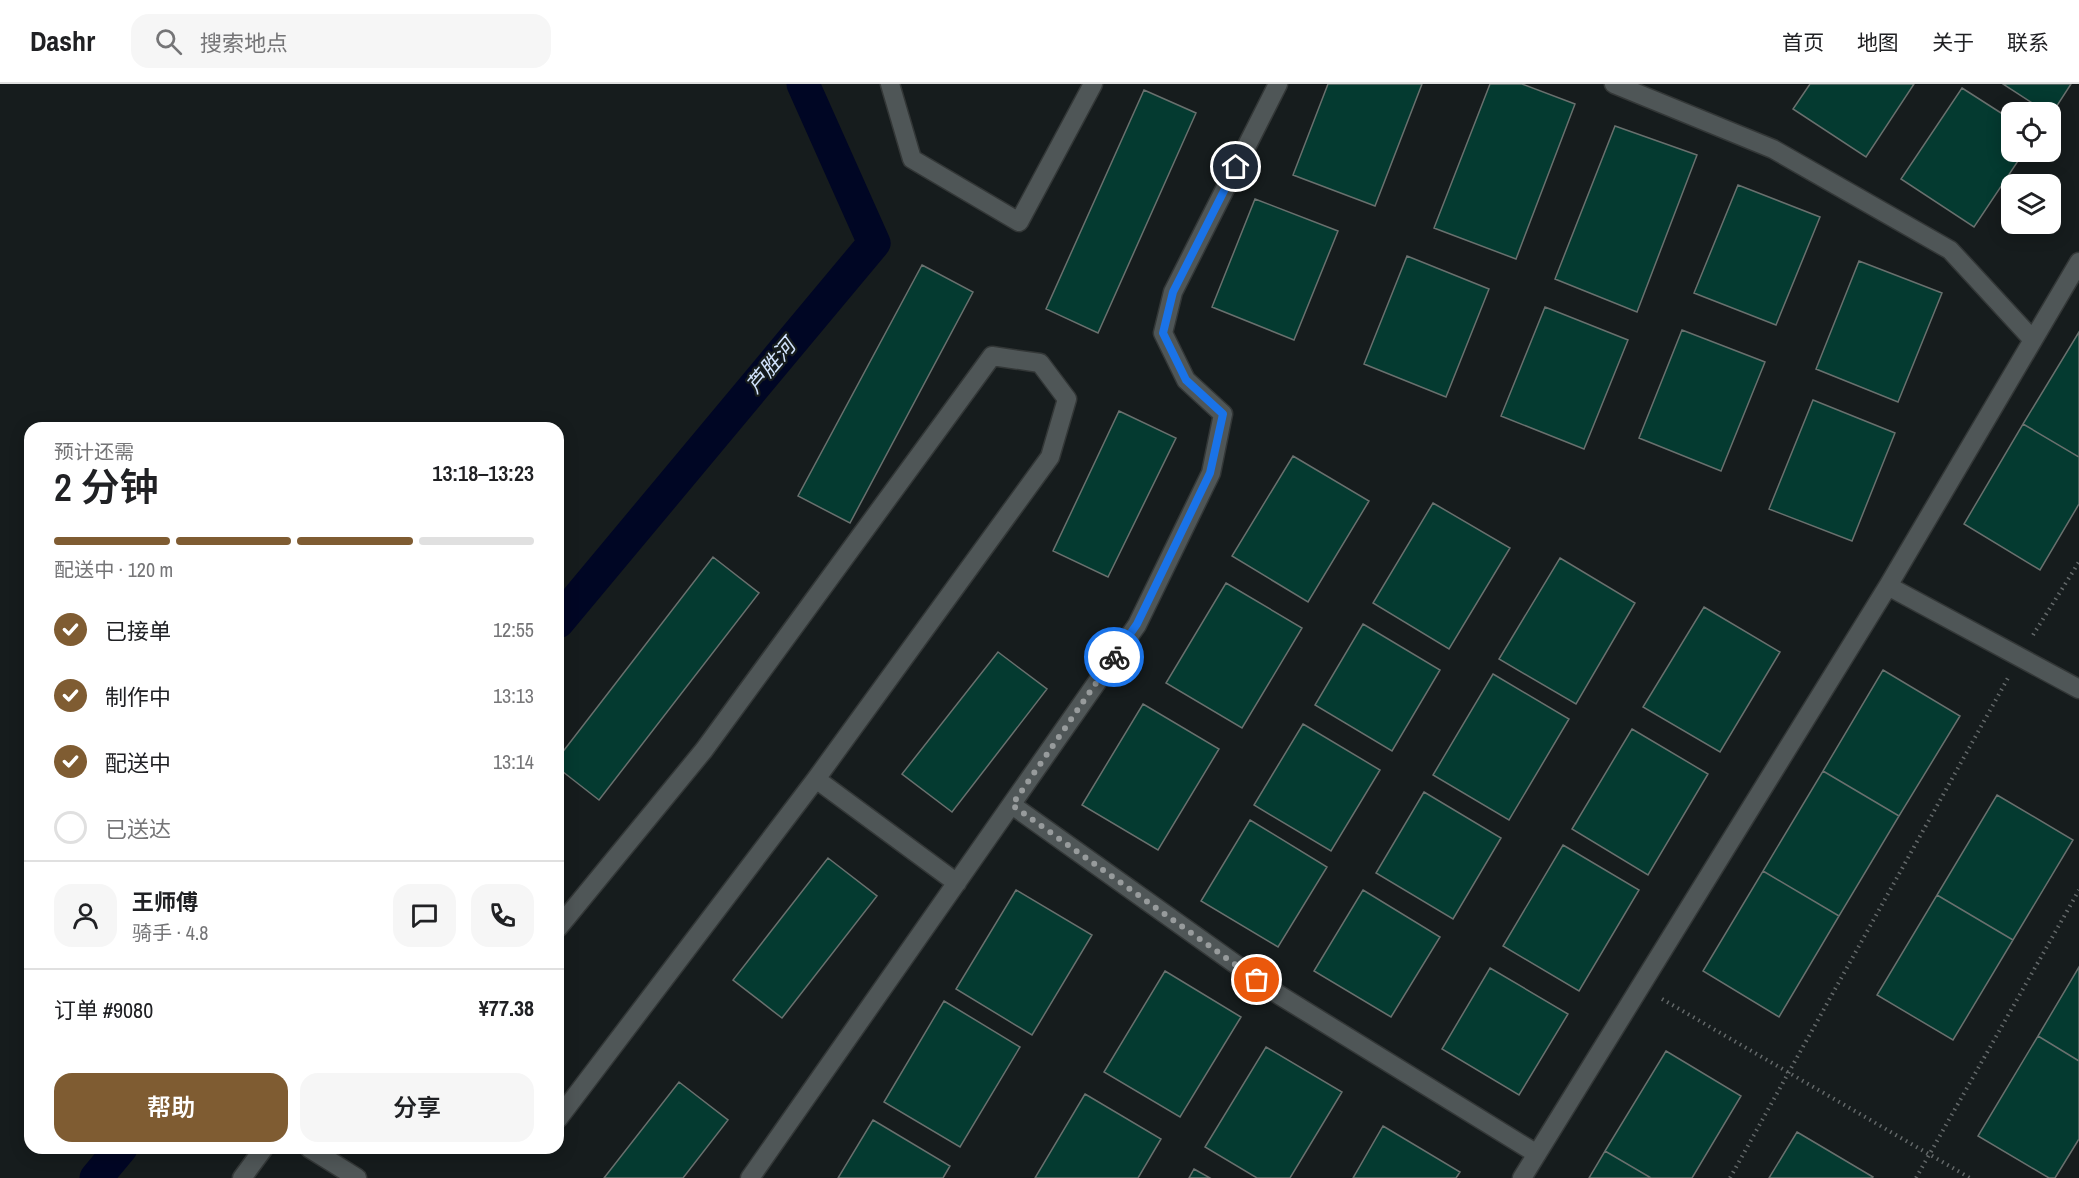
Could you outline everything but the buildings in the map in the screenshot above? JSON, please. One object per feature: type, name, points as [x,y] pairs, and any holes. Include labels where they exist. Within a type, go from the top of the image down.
[{"type":"street","points":[[890,84],[912,159],[1019,222],[1093,84]]},
{"type":"street","points":[[750,1178],[1137,624],[1210,473],[1223,414],[1186,380],[1163,333],[1173,292],[1278,84]]},
{"type":"street","points":[[1614,84],[1773,149],[1950,250],[2033,340]]},
{"type":"street","points":[[1522,1178],[1888,586],[2079,262]]},
{"type":"street","points":[[564,921],[704,750],[992,356],[1040,363],[1066,399],[1050,457],[816,778],[564,1111]]},
{"type":"street","points":[[1888,586],[2079,689]]},
{"type":"street","points":[[816,778],[957,883]]},
{"type":"street","points":[[1012,805],[1276,993],[1537,1154]]},
{"type":"street","points":[[242,1178],[260,1154]]},
{"type":"street","points":[[319,1154],[357,1178]]},
{"type":"path","points":[[1730,1178],[2020,657],[2079,562]]},
{"type":"path","points":[[1916,1178],[2079,890]]},
{"type":"path","points":[[1641,986],[1970,1178]]},
{"type":"waterway","name":"芦胜河","points":[[564,615],[874,243],[803,84]]},
{"type":"waterway","name":"芦胜河","points":[[96,1178],[116,1154]]},
{"type":"way so far","points":[[1114,657],[1012,805],[1257,980]]},
{"type":"route","points":[[1114,657],[1137,624],[1210,473],[1223,414],[1186,380],[1163,333],[1173,292],[1236,167]]}]
